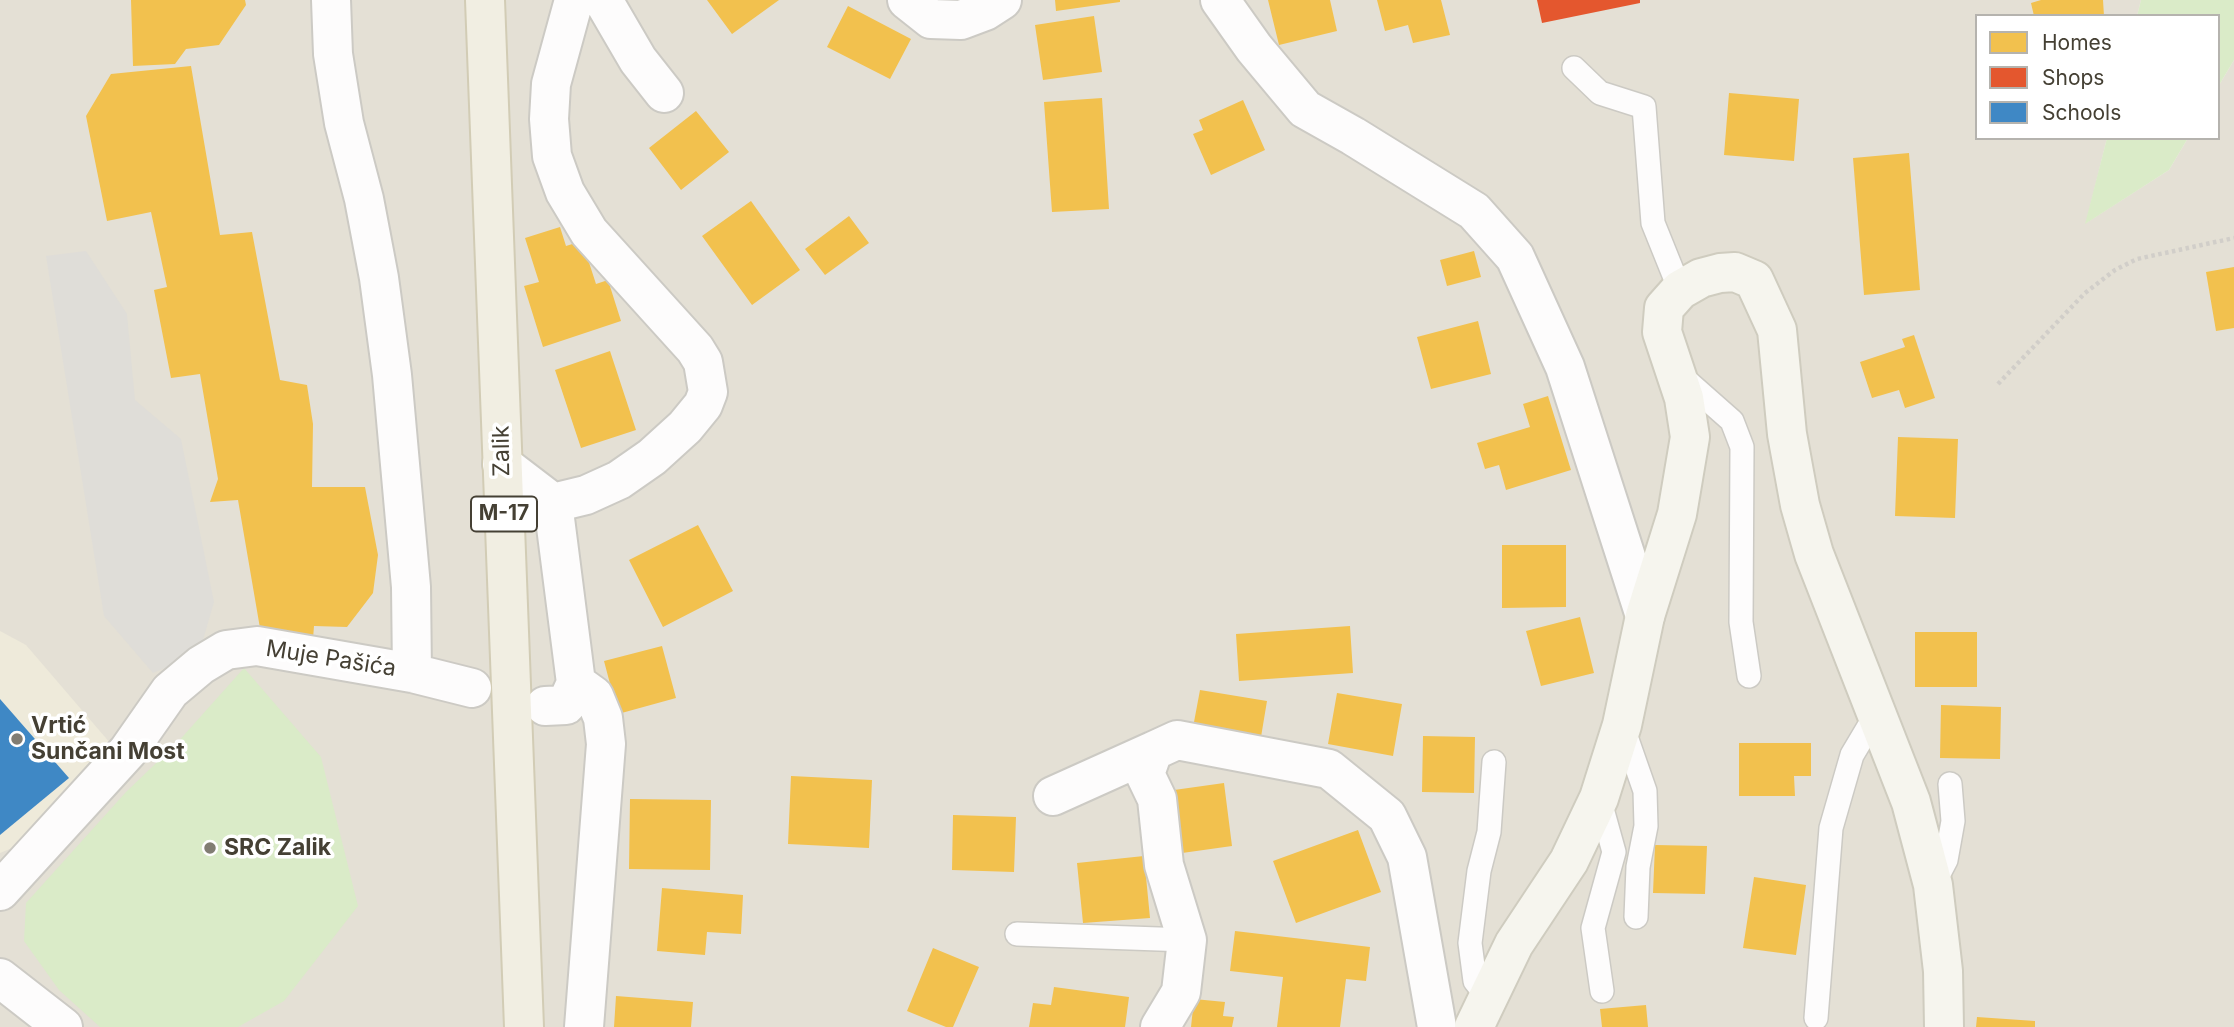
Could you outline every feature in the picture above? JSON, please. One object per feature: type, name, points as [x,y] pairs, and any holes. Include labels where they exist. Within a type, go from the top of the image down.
[{"type":"main road","name":"Zalik","points":[[485,0],[524,1027]]},
{"type":"street","points":[[331,0],[333,54],[344,123],[379,278],[392,375],[411,587],[412,673]]},
{"type":"street","points":[[553,503],[586,495],[619,480],[652,457],[685,427],[702,405],[708,392],[703,362],[695,349],[589,232],[565,192],[552,156],[549,119],[551,84],[574,0]]},
{"type":"street","points":[[603,0],[638,60],[664,93]]},
{"type":"street","points":[[907,0],[931,19],[962,10],[985,10],[1002,0]]},
{"type":"street","points":[[1220,0],[1254,48],[1305,109],[1474,211],[1515,257],[1565,367],[1645,616]]},
{"type":"street","points":[[1481,1012],[1514,944],[1569,861],[1599,798],[1622,725],[1645,616],[1676,514],[1690,437],[1684,398],[1662,332],[1664,308],[1680,290],[1702,278],[1735,272],[1754,280],[1777,330],[1787,434],[1814,554],[1911,802],[1933,885],[1943,971],[1944,1027]]},
{"type":"street","points":[[502,464],[553,503],[576,682],[566,705],[545,706]]},
{"type":"street","name":"Muje Pašića","points":[[0,891],[128,751],[170,691],[201,665],[226,650],[257,646],[412,673],[472,688]]},
{"type":"street","points":[[576,682],[594,696],[603,718],[606,744],[584,1027]]},
{"type":"street","points":[[1053,796],[1177,740],[1329,769],[1387,816],[1407,857],[1437,1027]]},
{"type":"street","points":[[1153,751],[1145,774],[1157,799],[1164,865],[1187,940],[1181,992],[1160,1027]]},
{"type":"street","points":[[0,978],[63,1027]]},
{"type":"lane","points":[[1574,68],[1601,93],[1644,107],[1653,223],[1680,290]]},
{"type":"lane","points":[[1676,372],[1731,421],[1742,447],[1741,622],[1749,676]]},
{"type":"lane","points":[[1816,1018],[1831,828],[1852,755],[1877,713]]},
{"type":"lane","points":[[1622,725],[1645,791],[1646,826],[1638,867],[1636,917]]},
{"type":"lane","points":[[1481,1012],[1470,943],[1479,871],[1489,832],[1494,762]]},
{"type":"lane","points":[[1933,885],[1946,860],[1952,821],[1950,784]]},
{"type":"lane","points":[[1599,798],[1614,852],[1593,928],[1602,991]]},
{"type":"lane","points":[[1017,934],[1187,940]]},
{"type":"path","points":[[1997,384],[2085,293],[2115,270],[2137,258],[2234,238]]},
{"type":"shaded area","points":[[0,0],[2141,0],[2138,14],[1975,14],[1975,140],[2107,140],[2086,223],[2169,170],[2187,140],[2220,140],[2220,84],[2234,60],[2234,1027],[0,1027]]},
{"type":"shaded area","points":[[86,251],[127,314],[135,400],[181,439],[214,602],[199,654],[153,673],[104,616],[46,256]]},
{"type":"shaded area","points":[[0,631],[26,645],[111,744],[12,848],[0,853]]},
{"type":"green space","points":[[2141,0],[2234,0],[2234,60],[2220,84],[2220,14],[2138,14]]},
{"type":"green space","points":[[2106,140],[2187,140],[2169,170],[2085,224]]},
{"type":"green space","name":"SRC Zalik","points":[[244,668],[321,757],[358,906],[284,1001],[238,1027],[100,1027],[59,990],[24,941],[26,903],[126,792],[176,744]]},
{"type":"building: Homes","points":[[131,0],[245,0],[246,5],[219,45],[186,49],[175,64],[133,66]]},
{"type":"building: Homes","points":[[707,0],[779,0],[732,34]]},
{"type":"building: Homes","points":[[1055,0],[1120,0],[1120,2],[1056,11]]},
{"type":"building: Homes","points":[[1268,0],[1330,0],[1337,31],[1279,45]]},
{"type":"building: Homes","points":[[1377,0],[1441,0],[1450,35],[1413,43],[1408,25],[1385,31]]},
{"type":"building: Homes","points":[[2041,0],[2103,0],[2104,14],[2034,14],[2031,3]]},
{"type":"building: Homes","points":[[848,6],[911,39],[890,79],[827,47]]},
{"type":"building: Homes","points":[[1094,16],[1102,72],[1043,80],[1035,25]]},
{"type":"building: Homes","points":[[191,66],[220,235],[252,232],[280,380],[307,385],[313,424],[312,487],[365,487],[378,555],[373,593],[347,627],[314,626],[313,639],[261,634],[238,500],[210,502],[218,479],[200,374],[171,378],[154,290],[167,287],[151,212],[107,221],[86,116],[111,74]]},
{"type":"building: Homes","points":[[1729,93],[1799,99],[1794,161],[1724,155]]},
{"type":"building: Homes","points":[[1102,98],[1109,209],[1052,212],[1044,102]]},
{"type":"building: Homes","points":[[1243,100],[1265,150],[1211,175],[1193,134],[1203,130],[1199,120]]},
{"type":"building: Homes","points":[[696,111],[729,152],[681,190],[649,148]]},
{"type":"building: Homes","points":[[1909,153],[1920,290],[1864,295],[1853,158]]},
{"type":"building: Homes","points":[[751,201],[800,270],[752,305],[702,236]]},
{"type":"building: Homes","points":[[849,216],[869,243],[825,275],[805,249]]},
{"type":"building: Homes","points":[[560,227],[566,246],[582,241],[596,284],[608,280],[621,321],[543,347],[524,286],[539,282],[525,238]]},
{"type":"building: Homes","points":[[1474,251],[1481,277],[1447,286],[1440,260]]},
{"type":"building: Homes","points":[[2234,267],[2234,328],[2216,331],[2206,272]]},
{"type":"building: Homes","points":[[1478,321],[1491,374],[1431,389],[1417,337]]},
{"type":"building: Homes","points":[[1914,335],[1935,398],[1905,408],[1899,390],[1872,398],[1860,362],[1905,347],[1902,339]]},
{"type":"building: Homes","points":[[610,351],[636,430],[581,448],[555,370]]},
{"type":"building: Homes","points":[[1548,396],[1571,470],[1506,490],[1499,465],[1485,469],[1477,443],[1530,427],[1523,404]]},
{"type":"building: Homes","points":[[1898,437],[1958,439],[1955,518],[1895,516]]},
{"type":"building: Homes","points":[[698,525],[733,591],[663,627],[629,560]]},
{"type":"building: Homes","points":[[1502,545],[1566,545],[1566,607],[1502,608]]},
{"type":"building: Homes","points":[[1580,617],[1594,673],[1541,686],[1526,631]]},
{"type":"building: Homes","points":[[1350,626],[1353,673],[1239,681],[1236,634]]},
{"type":"building: Homes","points":[[1915,632],[1977,632],[1977,687],[1915,687]]},
{"type":"building: Homes","points":[[662,646],[676,698],[618,714],[604,661]]},
{"type":"building: Homes","points":[[1200,690],[1267,701],[1259,749],[1191,738]]},
{"type":"building: Homes","points":[[1337,693],[1402,704],[1393,756],[1328,744]]},
{"type":"building: Homes","points":[[1941,705],[2001,707],[2000,759],[1940,758]]},
{"type":"building: Homes","points":[[1423,736],[1475,737],[1474,793],[1422,792]]},
{"type":"building: Homes","points":[[1739,743],[1811,743],[1811,776],[1794,776],[1795,796],[1739,796]]},
{"type":"building: Homes","points":[[791,776],[872,780],[869,848],[788,844]]},
{"type":"building: Homes","points":[[1224,783],[1232,846],[1175,854],[1167,791]]},
{"type":"building: Homes","points":[[630,799],[711,800],[710,870],[629,869]]},
{"type":"building: Homes","points":[[953,815],[1016,817],[1014,872],[952,870]]},
{"type":"building: Homes","points":[[1358,830],[1381,892],[1296,923],[1273,861]]},
{"type":"building: Homes","points":[[1655,845],[1707,846],[1705,894],[1653,893]]},
{"type":"building: Homes","points":[[1144,856],[1150,918],[1083,923],[1077,863]]},
{"type":"building: Homes","points":[[1754,877],[1806,885],[1796,955],[1743,948]]},
{"type":"building: Homes","points":[[662,888],[743,895],[741,934],[707,932],[705,955],[657,951]]},
{"type":"building: Homes","points":[[1235,931],[1370,947],[1366,981],[1346,979],[1340,1027],[1277,1027],[1283,977],[1230,971]]},
{"type":"building: Homes","points":[[933,948],[979,967],[953,1027],[946,1027],[907,1011]]},
{"type":"building: Homes","points":[[1054,987],[1129,997],[1125,1027],[1029,1027],[1033,1003],[1051,1005]]},
{"type":"building: Homes","points":[[616,996],[693,1002],[691,1027],[614,1027]]},
{"type":"building: Homes","points":[[1194,999],[1225,1002],[1223,1016],[1234,1017],[1232,1027],[1191,1027]]},
{"type":"building: Homes","points":[[1646,1005],[1648,1027],[1602,1027],[1600,1009]]},
{"type":"building: Homes","points":[[1977,1017],[2035,1021],[2035,1027],[1976,1027]]},
{"type":"building: Shops","points":[[1537,0],[1640,0],[1640,3],[1542,23]]},
{"type":"building: Schools","name":"Vrtić Sunčani Most","points":[[0,699],[69,778],[0,835]]},
{"type":"place","name":"Vrtić Sunčani Most","points":[[17,739]]},
{"type":"place","name":"SRC Zalik","points":[[210,848]]}]
